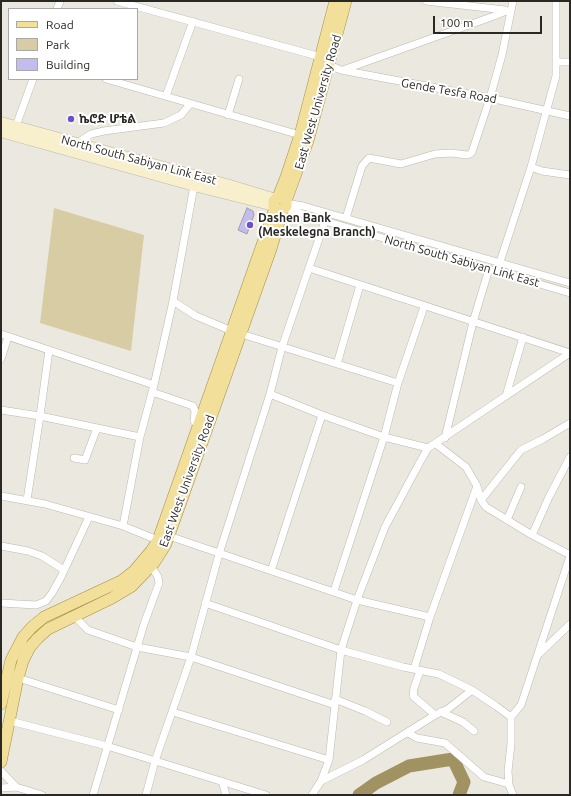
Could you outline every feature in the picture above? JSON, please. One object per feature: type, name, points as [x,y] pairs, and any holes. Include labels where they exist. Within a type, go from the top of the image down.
[{"type":"main road","name":"East West University Road","points":[[280,204],[308,141],[325,61],[335,1]]},
{"type":"main road","name":"East West University Road","points":[[1,704],[11,660],[17,645],[32,627],[44,617],[120,581],[134,571],[151,550],[164,540],[198,426],[271,249],[286,177],[346,1]]},
{"type":"main road","name":"North South Sabiyan Link East","points":[[1,122],[16,126],[44,139],[194,186],[280,204]]},
{"type":"main road","name":"North South Sabiyan Link East","points":[[1,132],[76,144],[222,182],[280,204]]},
{"type":"main road","name":"East West University Road","points":[[1,762],[18,678],[23,661],[30,647],[48,629],[112,598],[132,586],[151,566],[164,540],[236,333]]},
{"type":"street","name":"Gende Tesfa Road","points":[[117,1],[325,61],[341,70],[490,98],[570,116]]},
{"type":"street","points":[[426,1],[508,11]]},
{"type":"street","points":[[346,218],[362,166],[370,158],[401,164],[435,154],[470,154],[490,98],[502,55],[508,11],[513,1]]},
{"type":"street","points":[[497,271],[531,167],[553,86],[557,62],[556,1]]},
{"type":"street","points":[[341,70],[508,11]]},
{"type":"street","points":[[166,96],[193,22]]},
{"type":"street","points":[[557,62],[570,62]]},
{"type":"street","points":[[228,114],[239,79]]},
{"type":"street","points":[[16,126],[33,80]]},
{"type":"street","points":[[110,80],[300,135]]},
{"type":"street","points":[[76,144],[91,134],[164,122],[181,114],[190,104]]},
{"type":"street","points":[[531,167],[542,171],[570,175]]},
{"type":"street","points":[[123,526],[140,437],[154,385],[173,301],[194,186]]},
{"type":"street","name":"North South Sabiyan Link East","points":[[280,204],[303,206],[570,283]]},
{"type":"street","name":"North South Sabiyan Link East","points":[[280,204],[325,221],[570,293]]},
{"type":"street","points":[[146,795],[155,761],[191,657],[219,554],[270,394],[282,347],[325,221]]},
{"type":"street","points":[[309,268],[523,337],[570,354],[428,448],[385,527],[341,650],[329,760],[321,780],[312,795]]},
{"type":"street","points":[[445,438],[473,322],[489,269]]},
{"type":"street","points":[[337,364],[360,285]]},
{"type":"street","points":[[173,301],[196,316],[236,333],[398,383]]},
{"type":"street","points":[[334,591],[384,437],[398,383],[424,306]]},
{"type":"street","points":[[1,359],[4,335],[154,385]]},
{"type":"street","points":[[506,396],[523,337]]},
{"type":"street","points":[[27,500],[49,350]]},
{"type":"street","points":[[152,392],[193,406],[195,411],[194,421],[198,426]]},
{"type":"street","points":[[270,394],[322,415],[384,437],[428,448]]},
{"type":"street","points":[[1,410],[40,416],[140,437]]},
{"type":"street","points":[[271,571],[322,415]]},
{"type":"street","points":[[481,500],[521,450],[543,440],[570,423]]},
{"type":"street","points":[[74,458],[84,460],[97,428]]},
{"type":"street","points":[[436,444],[466,467],[477,486],[481,500],[486,507],[570,558],[521,705],[511,717],[511,744],[508,771],[509,784],[513,795]]},
{"type":"street","points":[[532,535],[548,498],[570,457]]},
{"type":"street","points":[[474,731],[463,722],[438,714],[413,696],[417,670],[430,617],[477,486]]},
{"type":"street","points":[[507,520],[521,487]]},
{"type":"street","points":[[1,496],[27,500],[123,526],[164,540],[219,554],[358,600],[430,617]]},
{"type":"street","points":[[1,603],[36,605],[46,601],[64,570],[89,517]]},
{"type":"street","points":[[1,546],[28,551],[42,556],[64,570]]},
{"type":"street","points":[[93,795],[144,624],[160,583],[151,566]]},
{"type":"street","points":[[205,603],[341,650],[417,670],[439,674],[472,690],[511,717]]},
{"type":"street","points":[[74,616],[88,630],[137,647],[191,657],[365,711],[387,722]]},
{"type":"street","points":[[536,657],[570,624]]},
{"type":"street","points":[[7,675],[119,710]]},
{"type":"street","points":[[321,780],[363,760],[438,714],[472,690]]},
{"type":"street","points":[[173,712],[329,760]]},
{"type":"street","points":[[10,721],[107,746],[266,795]]},
{"type":"street","points":[[408,733],[417,738],[445,742],[484,777],[509,784]]},
{"type":"street","points":[[1,771],[16,787]]},
{"type":"street","points":[[222,782],[226,795]]},
{"type":"street","points":[[1,788],[16,787],[42,795]]},
{"type":"green space","points":[[54,208],[144,235],[131,351],[40,323]]},
{"type":"building","points":[[247,208],[253,211],[254,215],[247,234],[238,230]]},
{"type":"waterway","points":[[359,795],[376,783],[409,766],[453,759],[464,782],[459,795]]},
{"type":"place","name":"ኬሮድ ሆቴል","points":[[71,119]]},
{"type":"place","name":"Dashen Bank (Meskelegna Branch)","points":[[250,225]]}]
